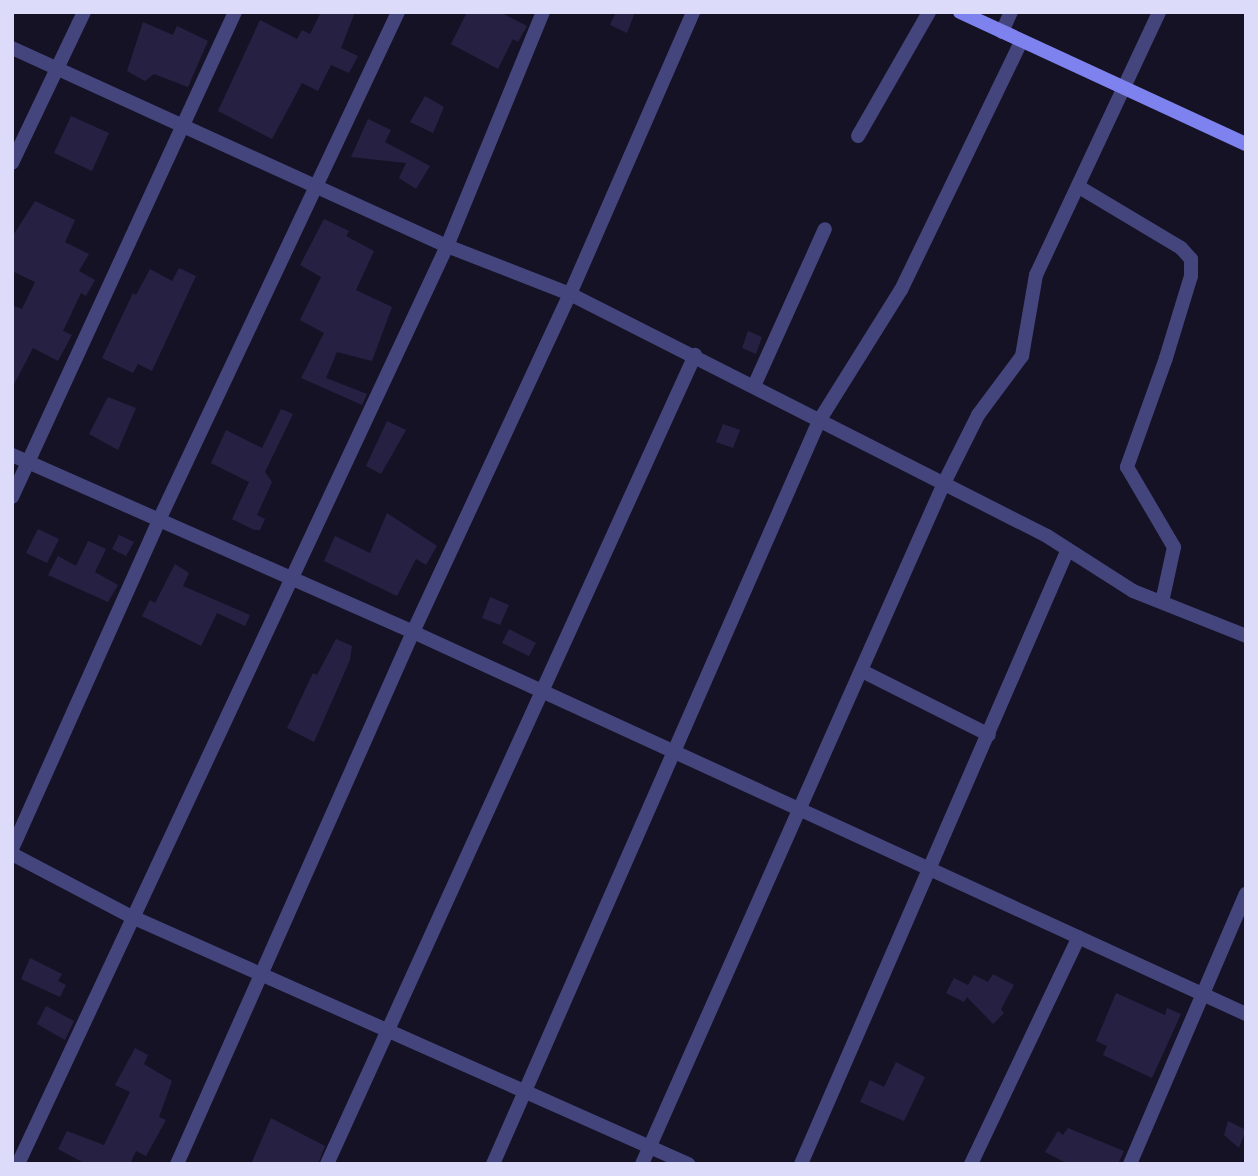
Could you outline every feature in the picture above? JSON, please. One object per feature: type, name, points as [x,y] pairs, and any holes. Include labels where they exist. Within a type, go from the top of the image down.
[{"type":"main road","points":[[960,12],[1002,32],[1020,44],[1246,144]]},
{"type":"street","points":[[12,163],[84,12]]},
{"type":"street","points":[[12,497],[187,126],[235,12]]},
{"type":"street","points":[[12,849],[159,520],[398,12]]},
{"type":"street","points":[[18,1164],[130,916],[294,580],[447,246],[543,12]]},
{"type":"street","points":[[177,1164],[413,632],[570,294],[693,12]]},
{"type":"street","points":[[858,136],[929,12]]},
{"type":"street","points":[[1002,32],[1011,12]]},
{"type":"street","points":[[642,1164],[802,810],[944,483],[978,415],[1022,356],[1036,275],[1126,89],[1159,12]]},
{"type":"street","points":[[493,1164],[670,751],[819,421],[901,290],[1020,44]]},
{"type":"street","points":[[12,48],[447,246],[570,294],[944,483],[1068,549],[1109,578],[1246,636]]},
{"type":"street","points":[[1079,187],[1181,248],[1191,260],[1191,276],[1166,358],[1127,467],[1174,547],[1162,602]]},
{"type":"street","points":[[754,386],[825,229]]},
{"type":"street","points":[[327,1164],[695,355]]},
{"type":"street","points":[[12,455],[413,632],[1246,1014]]},
{"type":"street","points":[[801,1164],[932,869],[1068,549]]},
{"type":"street","points":[[862,671],[989,735]]},
{"type":"street","points":[[12,854],[130,916],[688,1164]]},
{"type":"street","points":[[1130,1164],[1246,894]]},
{"type":"street","points":[[971,1164],[1079,937]]},
{"type":"building","points":[[321,12],[355,12],[341,48],[358,56],[349,73],[331,65],[318,91],[302,83],[272,139],[218,111],[260,20],[297,39],[302,30],[310,34]]},
{"type":"building","points":[[467,12],[500,12],[527,26],[518,42],[513,39],[498,69],[451,44]]},
{"type":"building","points":[[616,12],[635,12],[627,33],[610,25]]},
{"type":"building","points":[[143,22],[173,35],[177,26],[208,41],[188,87],[154,74],[145,81],[127,71]]},
{"type":"building","points":[[425,96],[444,107],[433,133],[410,122]]},
{"type":"building","points":[[71,116],[109,133],[92,171],[54,153]]},
{"type":"building","points":[[368,119],[391,130],[385,142],[430,166],[416,189],[399,178],[406,163],[351,157]]},
{"type":"building","points":[[35,201],[75,220],[65,242],[89,254],[79,271],[95,280],[86,296],[81,293],[63,331],[72,335],[58,361],[33,348],[12,388],[12,305],[22,309],[35,282],[12,271],[12,237]]},
{"type":"building","points":[[324,219],[349,231],[346,236],[374,251],[356,290],[392,307],[372,361],[337,352],[326,378],[367,394],[362,405],[301,378],[324,333],[300,320],[321,277],[300,265]]},
{"type":"building","points":[[179,268],[196,276],[152,371],[138,364],[133,373],[102,358],[133,293],[136,295],[150,269],[172,281]]},
{"type":"building","points":[[748,331],[762,337],[756,354],[742,348]]},
{"type":"building","points":[[108,397],[136,408],[118,450],[89,434]]},
{"type":"building","points":[[281,409],[293,414],[265,472],[272,482],[257,515],[265,519],[260,530],[254,530],[232,519],[249,482],[211,463],[226,430],[262,448]]},
{"type":"building","points":[[387,421],[406,430],[381,474],[366,466]]},
{"type":"building","points":[[723,424],[740,430],[733,448],[716,442]]},
{"type":"building","points":[[387,513],[437,546],[426,565],[416,559],[397,596],[324,561],[335,536],[370,553]]},
{"type":"building","points":[[38,529],[59,539],[47,563],[26,553]]},
{"type":"building","points":[[119,535],[134,542],[126,556],[112,549]]},
{"type":"building","points":[[88,541],[106,549],[95,572],[118,585],[108,602],[48,575],[58,556],[76,566]]},
{"type":"building","points":[[175,564],[189,573],[183,586],[250,615],[245,626],[217,613],[201,646],[142,616],[150,600],[155,603]]},
{"type":"building","points":[[490,597],[509,605],[500,625],[482,618]]},
{"type":"building","points":[[509,629],[536,643],[529,656],[502,643]]},
{"type":"building","points":[[336,639],[352,646],[350,660],[314,742],[287,728],[313,673],[317,675]]},
{"type":"building","points":[[30,958],[62,974],[58,981],[66,985],[60,997],[21,979]]},
{"type":"building","points":[[993,974],[1014,985],[1001,1009],[1004,1013],[993,1024],[967,997],[964,1002],[946,993],[954,978],[968,985],[974,975],[988,982]]},
{"type":"building","points":[[1116,993],[1165,1015],[1167,1008],[1181,1014],[1152,1078],[1103,1055],[1107,1046],[1096,1041]]},
{"type":"building","points":[[46,1006],[74,1021],[65,1040],[37,1024]]},
{"type":"building","points":[[135,1048],[148,1055],[144,1064],[172,1081],[159,1117],[166,1120],[146,1156],[136,1151],[130,1164],[86,1164],[58,1149],[67,1131],[104,1145],[130,1092],[115,1085]]},
{"type":"building","points":[[896,1062],[925,1077],[904,1121],[860,1102],[870,1080],[884,1087]]},
{"type":"building","points":[[271,1118],[325,1146],[318,1164],[251,1164]]},
{"type":"building","points":[[1228,1121],[1246,1130],[1239,1148],[1224,1135]]},
{"type":"building","points":[[1068,1128],[1124,1151],[1118,1164],[1068,1164],[1045,1152],[1058,1131],[1063,1135]]}]
